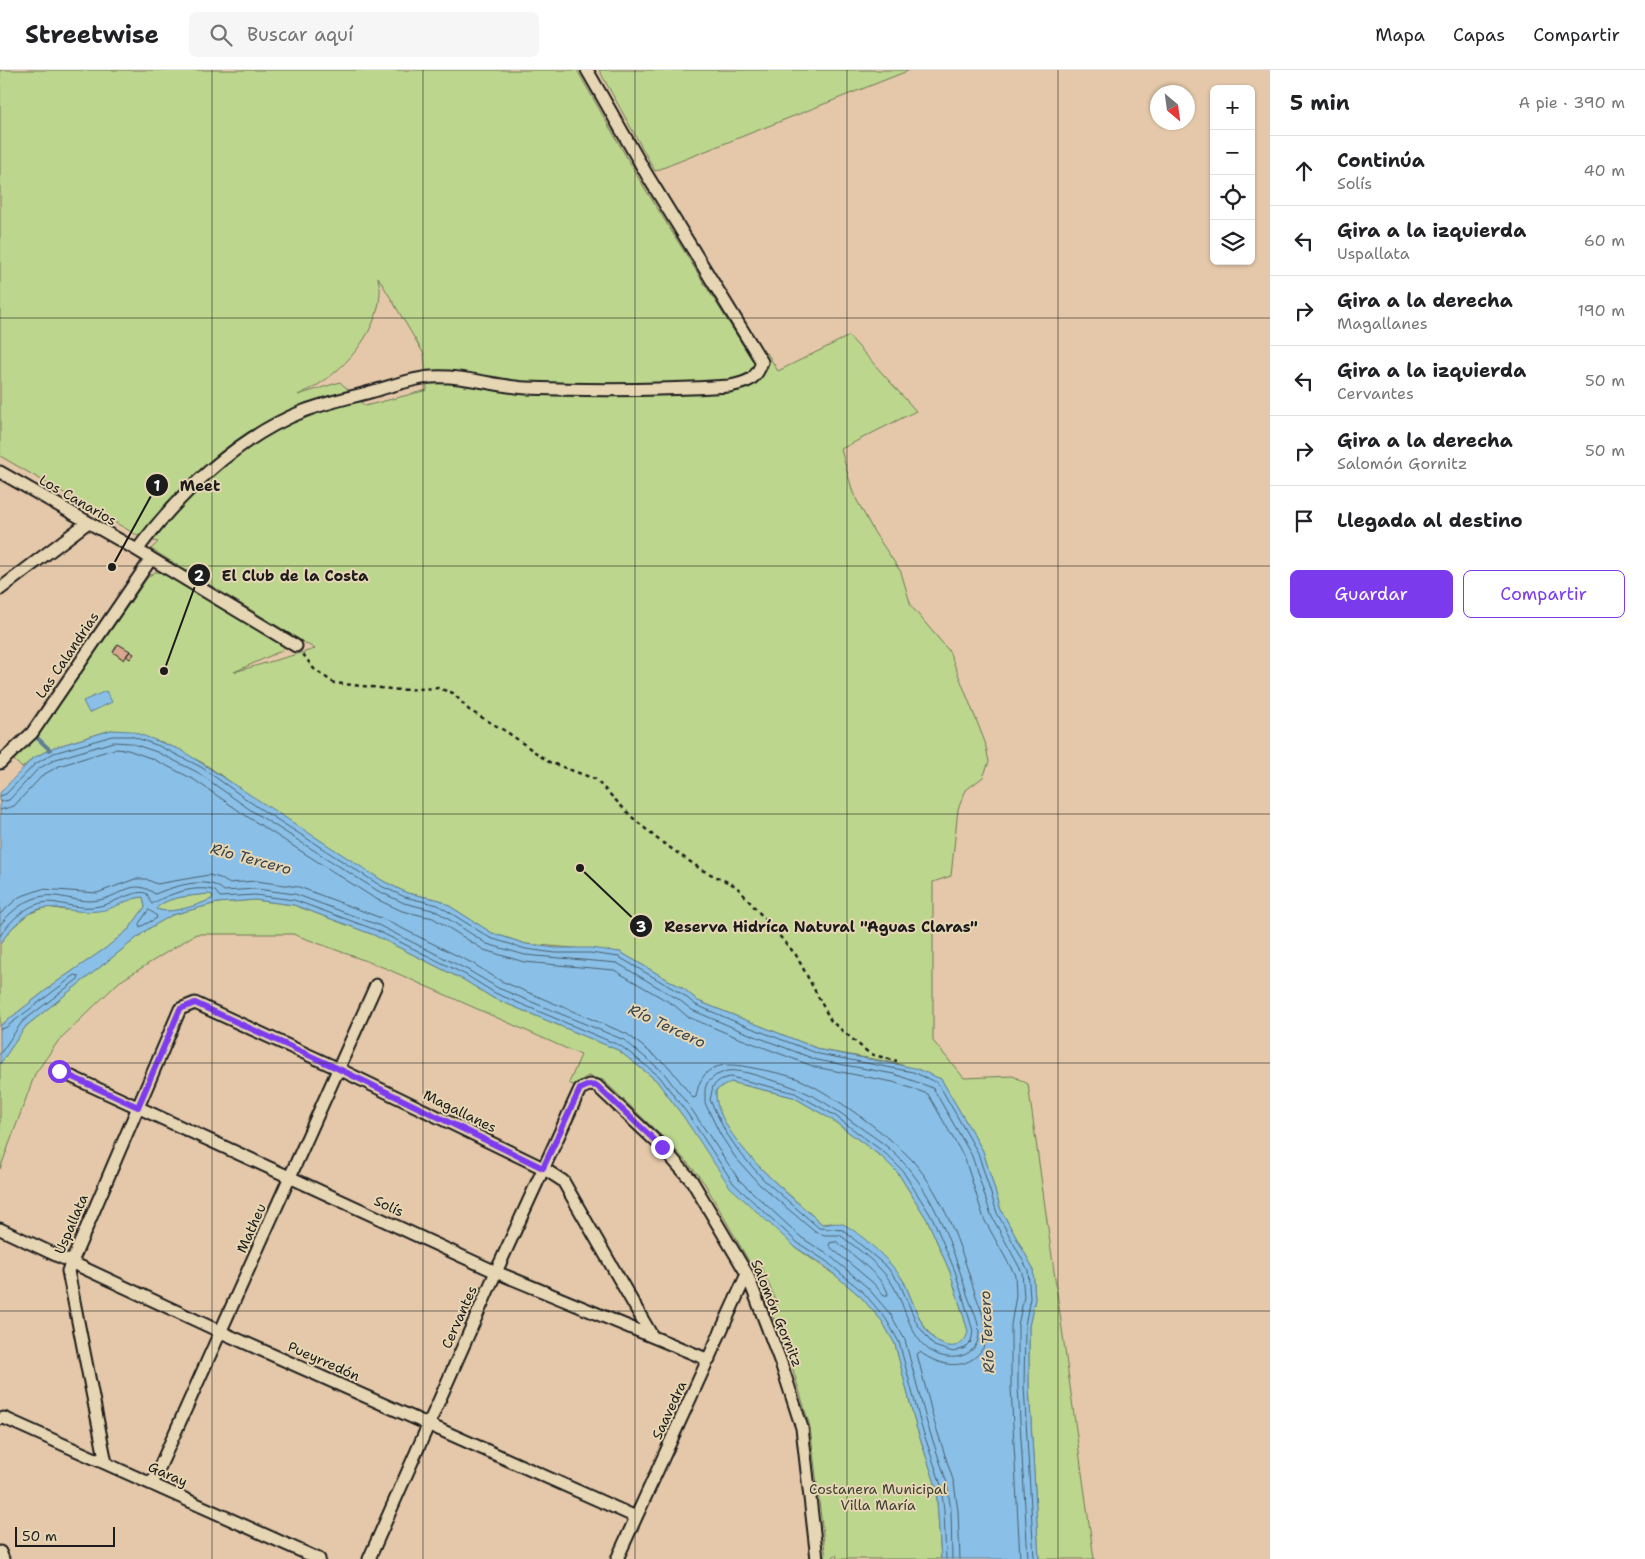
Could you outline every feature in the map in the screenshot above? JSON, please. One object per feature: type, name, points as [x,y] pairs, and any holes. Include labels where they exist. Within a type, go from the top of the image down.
[{"type":"street","points":[[137,550],[163,517],[197,483],[235,452],[269,428],[289,418],[334,402],[433,377],[524,388],[595,390],[730,386],[746,382],[758,374],[762,362],[646,175],[587,70]]},
{"type":"street","name":"Los Canarios","points":[[0,472],[137,550],[296,646]]},
{"type":"street","points":[[1,587],[87,523]]},
{"type":"street","name":"Las Calandrias","points":[[0,763],[32,733],[151,559]]},
{"type":"street","name":"Matheu","points":[[152,1484],[376,985]]},
{"type":"street","name":"Magallanes","points":[[180,1009],[195,1003],[339,1069],[543,1168],[563,1181],[652,1336]]},
{"type":"street","name":"Uspallata","points":[[106,1463],[68,1271],[180,1009]]},
{"type":"street","name":"Solís","points":[[59,1071],[496,1272],[709,1360]]},
{"type":"street","name":"Salomón Gornitz","points":[[580,1089],[589,1085],[597,1086],[684,1170],[700,1192],[747,1274],[784,1371],[802,1428],[817,1559]]},
{"type":"street","name":"Cervantes","points":[[368,1559],[580,1089]]},
{"type":"street","name":"Pueyrredón","points":[[0,1229],[221,1332],[636,1517]]},
{"type":"street","name":"Saavedra","points":[[617,1559],[747,1274]]},
{"type":"street","name":"Garay","points":[[2,1419],[106,1463],[319,1559]]},
{"type":"street","points":[[0,1552],[4,1559]]},
{"type":"path","points":[[296,646],[314,669],[334,683],[400,690],[438,688],[453,693],[469,710],[507,732],[549,762],[595,779],[633,818],[656,838],[702,870],[736,886],[796,955],[831,1021],[870,1054],[897,1061]]},
{"type":"green space","points":[[0,70],[577,70],[639,179],[752,360],[767,353],[778,371],[849,336],[916,411],[841,449],[853,493],[874,532],[901,572],[911,606],[949,651],[985,742],[989,762],[983,777],[966,790],[958,809],[951,876],[933,882],[933,1041],[964,1078],[1013,1076],[1028,1084],[1094,1559],[1039,1559],[1029,1386],[1029,1326],[1035,1299],[1033,1268],[1001,1210],[983,1151],[941,1079],[896,1063],[821,1050],[698,1001],[684,989],[620,952],[526,944],[492,933],[440,900],[407,893],[383,881],[258,801],[203,763],[162,742],[111,730],[52,748],[32,759],[22,768],[13,759],[38,735],[148,577],[155,572],[162,572],[285,646],[281,651],[234,672],[315,649],[151,549],[158,542],[142,538],[0,456]],"holes":[[[378,277],[424,354],[427,390],[365,406],[340,382],[298,395],[330,376],[351,357],[360,345],[368,333],[378,307],[380,291]]]},
{"type":"green space","points":[[599,70],[910,70],[655,171]]},
{"type":"green space","points":[[208,894],[213,895],[212,899],[192,906],[169,911],[156,909],[166,901]]},
{"type":"green space","points":[[143,897],[145,907],[129,929],[0,1026],[0,944],[10,930],[28,914],[47,907],[66,910]]},
{"type":"green space","name":"Costanera Municipal Villa María","points":[[255,900],[294,905],[374,935],[464,980],[493,998],[618,1050],[656,1080],[683,1116],[795,1247],[839,1278],[860,1296],[882,1321],[895,1344],[916,1426],[936,1486],[941,1559],[837,1559],[836,1554],[831,1559],[826,1559],[810,1427],[789,1356],[772,1315],[777,1303],[761,1267],[751,1265],[705,1184],[668,1142],[603,1080],[588,1076],[573,1085],[569,1083],[581,1055],[385,968],[293,934],[196,934],[119,982],[59,1040],[35,1074],[0,1169],[0,1064],[26,1026],[148,929],[172,915],[217,903]]},
{"type":"green space","points":[[730,1082],[793,1097],[831,1119],[883,1158],[898,1173],[928,1221],[950,1272],[968,1331],[967,1339],[963,1344],[947,1346],[938,1342],[930,1335],[924,1325],[902,1279],[879,1253],[832,1223],[822,1224],[756,1163],[740,1145],[718,1108],[716,1090]]},
{"type":"water","points":[[106,691],[112,702],[89,713],[83,701]]},
{"type":"water","name":"Río Tercero","points":[[111,730],[131,731],[181,750],[383,881],[407,893],[440,900],[492,933],[526,944],[555,948],[590,948],[620,952],[684,989],[698,1001],[821,1050],[915,1068],[941,1079],[983,1151],[1001,1210],[1033,1268],[1035,1299],[1029,1326],[1029,1386],[1039,1559],[941,1559],[936,1486],[916,1426],[895,1344],[882,1321],[860,1296],[823,1265],[795,1247],[730,1187],[683,1116],[656,1080],[618,1050],[493,998],[464,980],[374,935],[294,905],[255,900],[217,903],[172,915],[148,929],[26,1026],[0,1064],[0,1026],[58,981],[106,948],[129,929],[145,907],[143,897],[131,899],[110,909],[98,911],[56,908],[38,909],[16,924],[0,944],[0,793],[32,759],[52,748]],"holes":[[[208,894],[213,895],[212,899],[192,906],[169,911],[156,909],[166,901]],[[731,1082],[793,1097],[831,1119],[883,1158],[898,1173],[928,1221],[950,1272],[968,1331],[963,1342],[959,1345],[949,1346],[943,1345],[933,1338],[920,1320],[901,1277],[878,1252],[861,1236],[845,1225],[840,1223],[822,1224],[774,1182],[756,1163],[727,1125],[718,1107],[716,1090]]]},
{"type":"building","points":[[118,644],[130,651],[124,660],[113,652]]},
{"type":"building","points":[[130,651],[134,654],[130,659],[126,656]]},
{"type":"waterway","points":[[33,734],[50,750]]},
{"type":"place","name":"Meet","points":[[112,567]]},
{"type":"place","name":"El Club de la Costa","points":[[164,671]]},
{"type":"place","name":"Reserva Hidríca Natural \"Aguas Claras\"","points":[[580,868]]},
{"type":"route","points":[[59,1071],[138,1107],[180,1009],[195,1003],[339,1069],[543,1168],[580,1089],[589,1085],[597,1086],[662,1147]]}]
